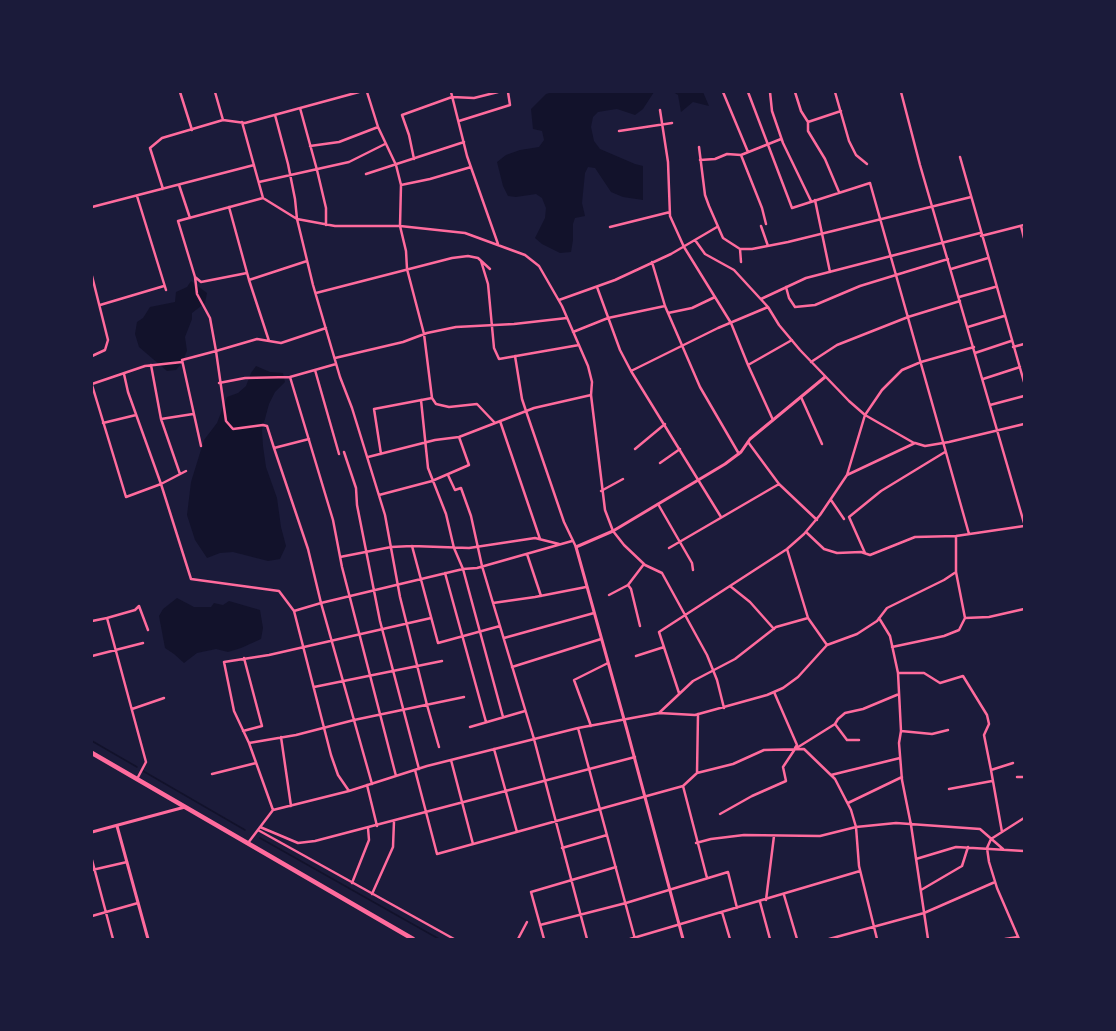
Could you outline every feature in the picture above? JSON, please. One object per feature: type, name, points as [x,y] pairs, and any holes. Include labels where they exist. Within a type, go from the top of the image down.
[{"type":"highway","points":[[92,753],[413,939]]},
{"type":"street","points":[[180,92],[192,130]]},
{"type":"street","points":[[214,92],[223,120]]},
{"type":"street","points":[[163,189],[150,148],[162,138],[223,120],[242,122],[275,115],[359,92]]},
{"type":"street","points":[[367,92],[378,127],[396,165],[401,185],[400,226],[406,251],[407,269],[424,334],[432,398],[436,404],[449,407],[477,404],[495,422]]},
{"type":"street","points":[[451,92],[471,167],[498,244]]},
{"type":"street","points":[[414,159],[409,135],[402,115],[452,96],[474,98],[498,92]]},
{"type":"street","points":[[458,122],[510,105],[508,92]]},
{"type":"street","points":[[723,92],[748,152]]},
{"type":"street","points":[[748,92],[792,208],[870,183],[969,534]]},
{"type":"street","points":[[770,92],[772,110],[781,139],[811,201]]},
{"type":"street","points":[[795,92],[801,111],[808,122],[808,131],[825,159],[840,192]]},
{"type":"street","points":[[836,92],[849,142],[856,155],[867,164]]},
{"type":"street","points":[[901,92],[932,206],[1024,523]]},
{"type":"street","points":[[300,108],[326,208],[326,225]]},
{"type":"street","points":[[660,110],[668,162],[670,212],[684,246],[731,323],[773,420]]},
{"type":"street","points":[[808,122],[841,111]]},
{"type":"street","points":[[275,115],[291,176],[297,219],[307,261],[334,358],[368,457],[379,495],[391,547],[397,584],[439,747]]},
{"type":"street","points":[[242,122],[263,198],[297,219],[335,226],[400,226],[465,232],[525,255],[539,266],[559,300],[579,345],[592,382],[590,395],[601,491],[605,510],[613,531],[624,545],[644,564],[662,573],[707,655],[724,708]]},
{"type":"street","points":[[619,131],[672,123]]},
{"type":"street","points":[[310,146],[339,142],[378,127]]},
{"type":"street","points":[[700,160],[715,159],[727,154],[741,155],[781,139]]},
{"type":"street","points":[[366,174],[464,142]]},
{"type":"street","points":[[259,182],[349,162],[385,144]]},
{"type":"street","points":[[699,147],[705,194],[717,226],[724,238],[740,249],[768,246],[821,235],[970,197]]},
{"type":"street","points":[[741,155],[762,208],[766,224]]},
{"type":"street","points":[[960,157],[995,287],[1024,382]]},
{"type":"street","points":[[92,207],[254,165]]},
{"type":"street","points":[[401,185],[430,179],[471,167]]},
{"type":"street","points":[[179,185],[190,218]]},
{"type":"street","points":[[137,196],[166,290]]},
{"type":"street","points":[[263,198],[178,221],[195,277],[196,294],[210,318],[226,421],[229,427],[233,429],[264,425],[267,426],[308,549],[321,603],[372,784]]},
{"type":"street","points":[[815,200],[821,235],[830,272]]},
{"type":"street","points":[[229,207],[249,280],[269,341]]},
{"type":"street","points":[[610,227],[670,212]]},
{"type":"street","points":[[559,300],[597,287],[652,262],[695,240],[717,226]]},
{"type":"street","points":[[761,226],[768,246]]},
{"type":"street","points":[[761,299],[806,278],[981,234],[1022,226],[1024,238]]},
{"type":"street","points":[[695,240],[705,254],[734,270],[768,307],[779,324],[811,362],[865,415],[915,443],[925,446],[943,443],[997,432],[1024,424]]},
{"type":"street","points":[[740,249],[741,262]]},
{"type":"street","points":[[316,293],[452,258],[468,256],[478,258],[490,269]]},
{"type":"street","points":[[951,269],[988,258]]},
{"type":"street","points":[[786,287],[789,298],[795,307],[815,305],[860,286],[948,259]]},
{"type":"street","points":[[249,280],[307,261]]},
{"type":"street","points":[[481,261],[488,284],[495,354],[499,359],[579,345]]},
{"type":"street","points":[[652,262],[665,306],[700,387],[739,454]]},
{"type":"street","points":[[195,277],[201,282],[247,273]]},
{"type":"street","points":[[92,276],[108,340],[105,350],[92,356]]},
{"type":"street","points":[[100,305],[164,286]]},
{"type":"street","points":[[597,287],[620,350],[631,371],[721,517]]},
{"type":"street","points":[[959,298],[995,287]]},
{"type":"street","points":[[668,313],[692,308],[715,297]]},
{"type":"street","points":[[811,362],[837,345],[908,317],[960,301]]},
{"type":"street","points":[[573,332],[608,318],[665,306]]},
{"type":"street","points":[[631,371],[768,307]]},
{"type":"street","points":[[968,327],[1004,316]]},
{"type":"street","points":[[334,358],[403,342],[424,334],[456,327],[567,318]]},
{"type":"street","points":[[186,471],[161,484],[126,497],[92,385],[151,365],[182,362],[184,359],[258,340],[281,343],[326,328]]},
{"type":"street","points":[[748,365],[792,340]]},
{"type":"street","points":[[975,353],[1011,341]]},
{"type":"street","points":[[1013,347],[1024,344]]},
{"type":"street","points":[[679,693],[659,632],[787,549],[806,532],[847,475],[865,415],[882,390],[902,370],[921,362],[974,347]]},
{"type":"street","points":[[516,356],[522,399],[572,541],[576,546],[586,587],[625,719],[682,939]]},
{"type":"street","points":[[182,362],[201,446]]},
{"type":"street","points":[[219,383],[246,378],[290,377],[336,364]]},
{"type":"street","points":[[151,365],[161,419],[180,474]]},
{"type":"street","points":[[982,379],[1020,367]]},
{"type":"street","points":[[315,370],[339,454]]},
{"type":"street","points":[[124,374],[128,392],[161,484],[191,579],[279,592],[294,611],[324,729],[338,775],[348,791]]},
{"type":"street","points":[[290,377],[333,520],[349,596],[396,776]]},
{"type":"street","points":[[576,546],[613,531],[725,464],[739,454],[748,442],[773,420],[825,377]]},
{"type":"street","points":[[368,457],[425,443],[459,437],[526,411],[590,395]]},
{"type":"street","points":[[990,405],[1024,396]]},
{"type":"street","points":[[801,397],[822,444]]},
{"type":"street","points":[[380,454],[374,409],[432,398]]},
{"type":"street","points":[[422,400],[425,443],[432,481],[446,514],[454,548],[463,568],[478,631],[503,717]]},
{"type":"street","points":[[161,419],[193,414]]},
{"type":"street","points":[[103,422],[136,415]]},
{"type":"street","points":[[500,420],[540,539]]},
{"type":"street","points":[[635,449],[664,424]]},
{"type":"street","points":[[379,495],[432,481],[469,465],[459,437]]},
{"type":"street","points":[[274,448],[309,439]]},
{"type":"street","points":[[748,442],[779,484],[816,520]]},
{"type":"street","points":[[847,475],[915,443]]},
{"type":"street","points":[[660,464],[680,449]]},
{"type":"street","points":[[344,452],[356,488],[373,590],[382,630],[420,769]]},
{"type":"street","points":[[865,553],[850,517],[881,491],[945,452]]},
{"type":"street","points":[[448,474],[455,490],[461,488],[472,516],[482,566],[534,739],[570,880],[587,939]]},
{"type":"street","points":[[601,491],[623,479]]},
{"type":"street","points":[[669,548],[779,484]]},
{"type":"street","points":[[830,500],[844,519]]},
{"type":"street","points":[[658,504],[692,563],[693,570]]},
{"type":"street","points":[[806,532],[824,549],[838,553],[865,553],[870,555],[915,537],[956,536],[1024,526]]},
{"type":"street","points":[[892,647],[944,636],[959,630],[965,618],[956,572],[956,536]]},
{"type":"street","points":[[340,557],[366,550],[391,547],[478,547],[535,538],[559,544]]},
{"type":"street","points":[[294,611],[421,578],[463,568],[482,566],[572,541]]},
{"type":"street","points":[[412,546],[438,643],[500,626]]},
{"type":"street","points":[[787,549],[808,618],[827,645]]},
{"type":"street","points":[[527,554],[541,596]]},
{"type":"street","points":[[609,596],[628,585],[644,564]]},
{"type":"street","points":[[247,843],[273,810],[348,791],[415,770],[578,728],[659,713],[698,714],[752,701],[774,692],[798,677],[827,645],[857,634],[879,618],[887,608],[944,580],[956,572]]},
{"type":"street","points":[[445,573],[461,636],[486,722]]},
{"type":"street","points":[[628,585],[631,589],[640,626]]},
{"type":"street","points":[[730,586],[750,602],[774,629]]},
{"type":"street","points":[[493,603],[541,596],[586,587]]},
{"type":"street","points":[[92,621],[135,610],[139,606],[148,630]]},
{"type":"street","points":[[965,618],[989,618],[1024,609]]},
{"type":"street","points":[[504,638],[594,613]]},
{"type":"street","points":[[107,618],[146,762],[137,779]]},
{"type":"street","points":[[273,810],[249,743],[234,711],[224,662],[270,655],[431,618]]},
{"type":"street","points":[[659,713],[693,681],[735,659],[774,629],[808,618]]},
{"type":"street","points":[[879,618],[890,636],[898,673],[901,731],[900,758],[902,777],[911,825],[928,939]]},
{"type":"street","points":[[512,667],[601,639]]},
{"type":"street","points":[[92,656],[143,643]]},
{"type":"street","points":[[636,656],[664,647]]},
{"type":"street","points":[[243,731],[262,726],[244,658]]},
{"type":"street","points":[[314,687],[442,661]]},
{"type":"street","points":[[591,726],[574,680],[608,663]]},
{"type":"street","points":[[898,673],[924,673],[940,683],[963,676],[986,715],[989,724],[984,735],[1002,832]]},
{"type":"street","points":[[774,692],[796,745],[795,748]]},
{"type":"street","points":[[720,814],[752,796],[786,781],[783,767],[795,748],[835,724],[845,713],[863,709],[899,694]]},
{"type":"street","points":[[249,743],[324,729],[354,720],[380,716],[464,697]]},
{"type":"street","points":[[132,709],[164,698]]},
{"type":"street","points":[[470,727],[525,711]]},
{"type":"street","points":[[697,773],[698,714]]},
{"type":"street","points":[[835,724],[847,740],[859,740]]},
{"type":"street","points":[[578,728],[635,938]]},
{"type":"street","points":[[901,731],[932,734],[948,730]]},
{"type":"street","points":[[281,738],[291,806]]},
{"type":"street","points":[[415,770],[437,854],[645,798],[683,786],[697,773],[733,764],[764,750],[795,748],[804,749],[835,779],[848,803],[856,828],[860,871],[877,939]]},
{"type":"street","points":[[494,749],[517,832]]},
{"type":"street","points":[[260,827],[298,843],[315,841],[462,804],[635,757]]},
{"type":"street","points":[[830,775],[900,758]]},
{"type":"street","points":[[451,760],[473,844]]},
{"type":"street","points":[[212,774],[256,763]]},
{"type":"street","points":[[991,770],[1013,764]]},
{"type":"street","points":[[848,803],[902,777]]},
{"type":"street","points":[[1017,778],[1024,777]]},
{"type":"street","points":[[949,790],[992,781]]},
{"type":"street","points":[[367,785],[377,826]]},
{"type":"street","points":[[683,786],[696,843],[706,878]]},
{"type":"street","points":[[92,832],[185,807]]},
{"type":"street","points":[[1005,939],[1019,938],[996,882],[987,848],[991,839],[1024,818]]},
{"type":"street","points":[[372,894],[393,847],[394,821]]},
{"type":"street","points":[[696,843],[711,839],[744,835],[820,836],[856,828],[896,823],[980,829],[1003,849]]},
{"type":"street","points":[[117,826],[148,939]]},
{"type":"street","points":[[352,883],[369,840],[368,828]]},
{"type":"street","points":[[258,830],[454,939]]},
{"type":"street","points":[[562,848],[607,835]]},
{"type":"street","points":[[766,900],[774,836]]},
{"type":"street","points":[[916,859],[956,847],[1024,851]]},
{"type":"street","points":[[921,890],[962,866],[968,847]]},
{"type":"street","points":[[92,860],[93,870],[113,939]]},
{"type":"street","points":[[93,870],[127,862]]},
{"type":"street","points":[[544,939],[531,892],[616,867]]},
{"type":"street","points":[[630,939],[678,923],[760,902],[860,871]]},
{"type":"street","points":[[540,925],[626,903],[728,872],[737,908]]},
{"type":"street","points":[[828,939],[924,913],[996,882]]},
{"type":"street","points":[[784,894],[797,939]]},
{"type":"street","points":[[760,902],[770,939]]},
{"type":"street","points":[[92,916],[138,903]]},
{"type":"street","points":[[722,912],[730,939]]},
{"type":"street","points":[[518,939],[527,922]]},
{"type":"shaded area","points":[[553,92],[654,92],[643,109],[635,115],[617,109],[598,112],[593,117],[591,127],[594,141],[600,149],[643,166],[643,200],[623,197],[611,192],[595,168],[588,167],[585,173],[582,203],[585,216],[575,218],[573,224],[571,252],[560,253],[542,244],[535,238],[545,218],[546,208],[542,198],[536,194],[516,197],[508,196],[503,186],[497,162],[506,155],[520,150],[539,147],[544,140],[542,131],[533,129],[531,109],[546,94]]},
{"type":"shaded area","points":[[673,92],[703,92],[709,106],[693,102],[681,112],[678,95]]},
{"type":"shaded area","points":[[191,281],[207,293],[205,303],[192,313],[192,319],[185,337],[187,351],[181,364],[176,370],[167,371],[139,347],[135,334],[137,322],[143,318],[150,307],[175,302],[176,292],[187,287]]},
{"type":"shaded area","points":[[256,366],[270,372],[283,373],[285,382],[275,392],[269,404],[262,430],[266,467],[277,498],[281,527],[286,546],[280,559],[268,561],[233,552],[220,553],[207,558],[195,540],[187,515],[191,482],[204,440],[217,423],[227,397],[238,393],[246,386],[251,373]]},
{"type":"shaded area","points":[[177,598],[194,607],[211,607],[214,603],[223,605],[229,601],[260,610],[263,628],[261,639],[228,652],[216,649],[197,653],[184,663],[165,648],[159,616],[163,609]]},
{"type":"waterway","points":[[92,741],[137,767]]},
{"type":"waterway","points":[[143,771],[245,830]]},
{"type":"waterway","points":[[260,838],[439,939]]}]
